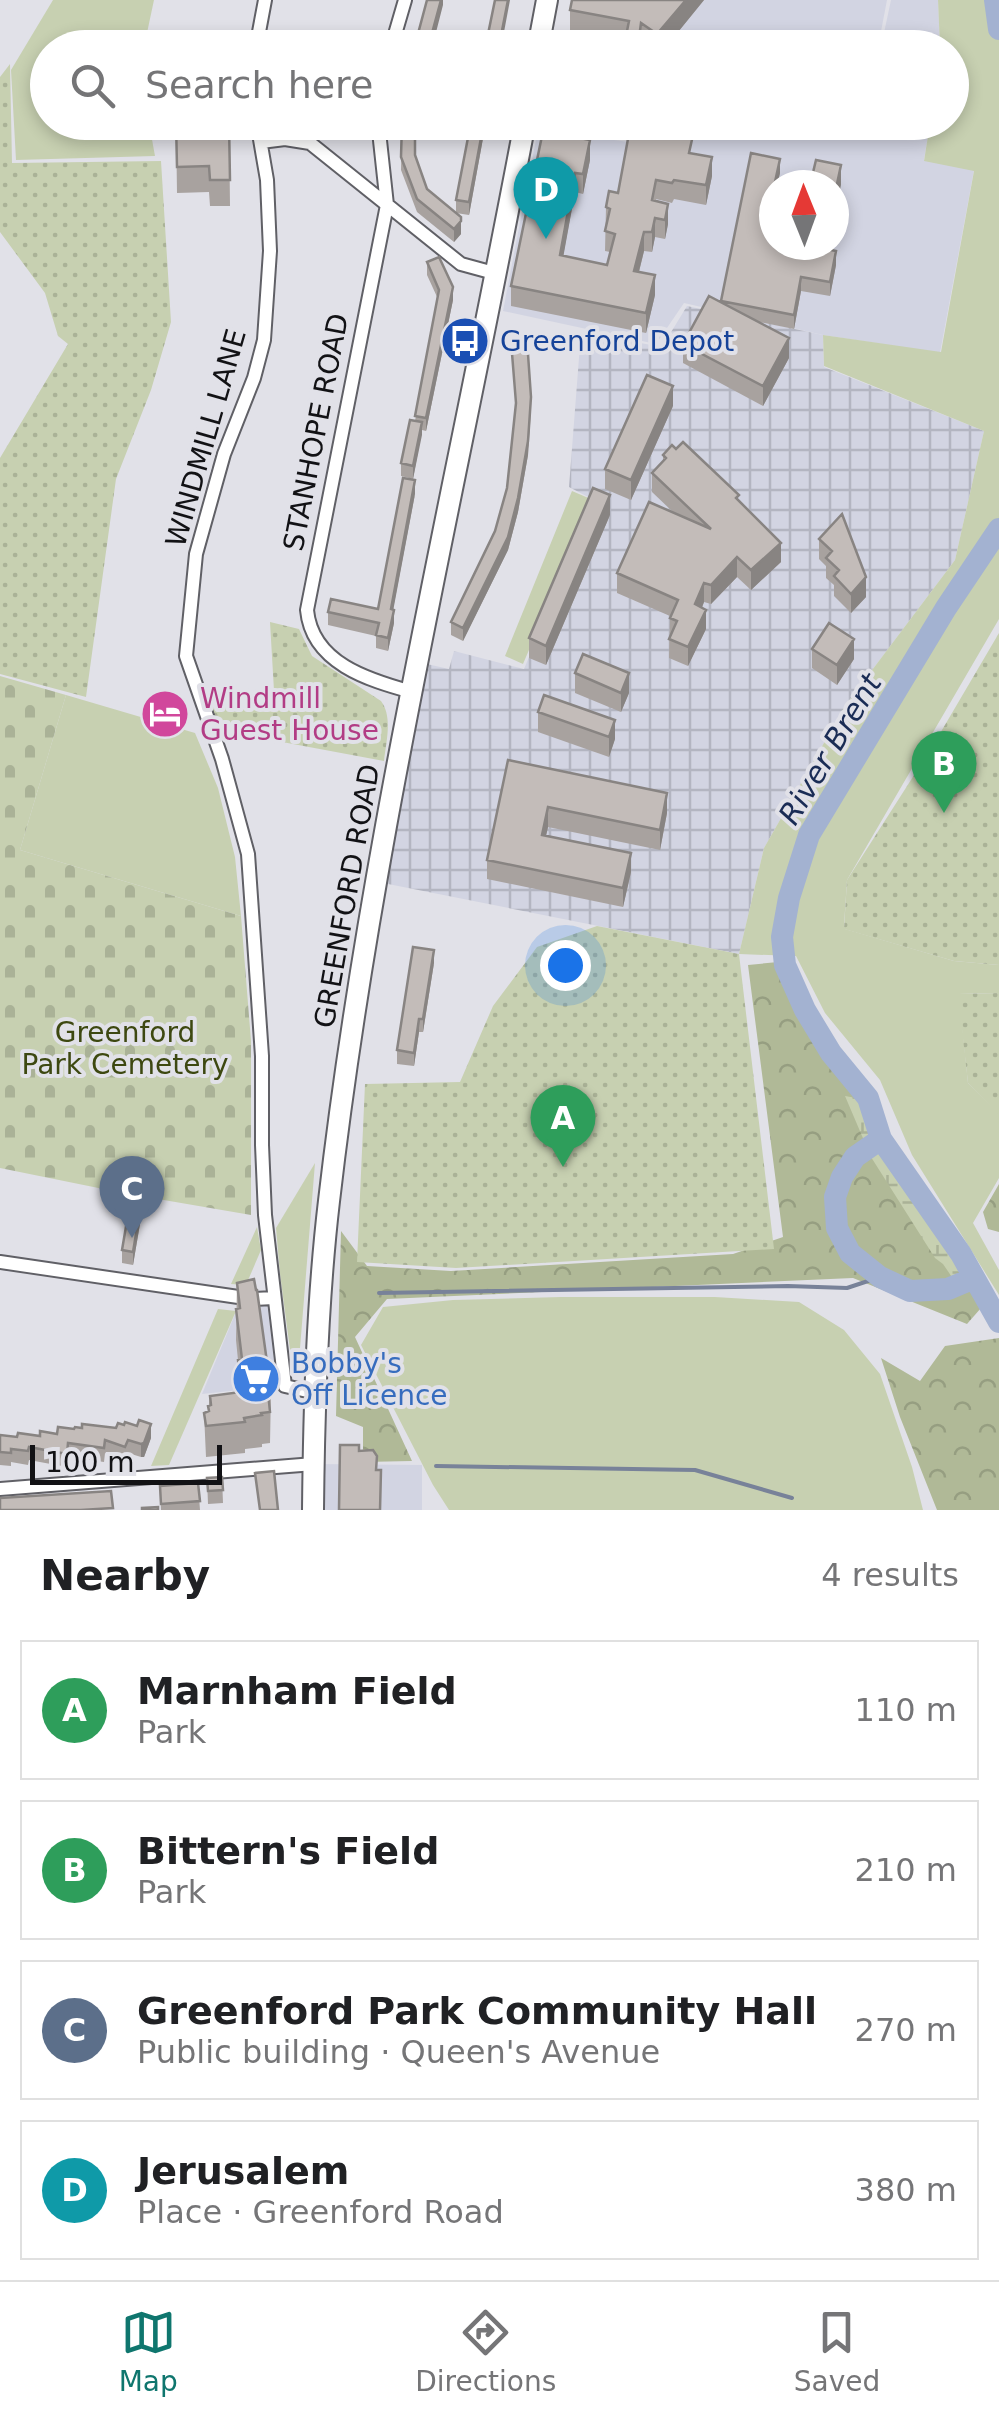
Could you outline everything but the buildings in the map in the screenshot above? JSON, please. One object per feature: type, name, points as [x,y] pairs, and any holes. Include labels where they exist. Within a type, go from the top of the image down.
[{"type":"main road","points":[[541,30],[547,0]]},
{"type":"main road","name":"GREENFORD ROAD","points":[[313,1510],[328,1203],[360,964],[520,140]]},
{"type":"street","points":[[259,30],[265,0]]},
{"type":"street","points":[[396,30],[405,0]]},
{"type":"street","points":[[261,142],[277,140]]},
{"type":"street","points":[[290,140],[310,144],[461,264],[494,273]]},
{"type":"street","name":"STANHOPE ROAD","points":[[380,140],[387,206],[307,610],[314,638],[327,653],[363,678],[412,692]]},
{"type":"street","name":"WINDMILL LANE","points":[[261,142],[270,251],[264,340],[254,378],[224,454],[196,554],[186,656],[222,759],[248,854],[262,1056],[265,1215],[286,1386],[316,1393]]},
{"type":"street","points":[[0,1262],[216,1295],[274,1298]]},
{"type":"street","points":[[0,1489],[314,1464]]},
{"type":"shaded area","points":[[630,0],[887,0],[881,30],[625,30]]},
{"type":"shaded area","points":[[891,0],[938,0],[939,30],[885,30]]},
{"type":"shaded area","points":[[536,140],[614,140],[670,148],[672,140],[927,140],[924,160],[974,170],[940,353],[823,335],[684,303],[656,344],[503,311]]},
{"type":"shaded area","name":"Greenford Depot","points":[[687,306],[823,335],[824,367],[984,431],[955,560],[845,706],[764,848],[739,954],[378,882],[418,662],[449,669],[454,651],[524,669],[594,500],[569,487],[581,332],[662,347]]},
{"type":"shaded area","points":[[267,1303],[277,1386],[202,1394],[238,1307]]},
{"type":"shaded area","points":[[314,1464],[422,1465],[422,1510],[314,1510]]},
{"type":"green space","points":[[53,0],[154,0],[148,30],[35,30]]},
{"type":"green space","points":[[938,0],[999,0],[999,619],[847,880],[844,926],[954,961],[999,965],[999,993],[959,994],[968,1083],[999,1114],[999,1178],[973,1223],[999,1270],[999,1295],[912,1155],[880,1080],[825,1013],[796,956],[739,954],[764,848],[845,706],[955,560],[984,431],[824,366],[823,335],[941,352],[974,171],[924,161],[927,140],[969,140],[969,30],[939,30]]},
{"type":"green space","points":[[30,38],[30,140],[152,140],[155,156],[16,160],[11,70]]},
{"type":"green space","points":[[10,64],[12,163],[161,161],[171,322],[151,390],[116,479],[86,697],[0,674],[0,458],[68,344],[58,336],[45,293],[0,232],[0,77]]},
{"type":"green space","points":[[572,491],[593,500],[523,664],[505,656]]},
{"type":"green space","points":[[270,622],[299,629],[312,656],[381,701],[388,722],[384,761],[217,730],[210,707],[275,708]]},
{"type":"green space","points":[[999,633],[999,965],[954,961],[844,929],[847,880]]},
{"type":"green space","name":"Greenford Park Cemetery","points":[[0,676],[66,695],[20,850],[241,916],[251,1041],[251,1215],[0,1168]]},
{"type":"green space","points":[[66,695],[195,733],[218,788],[235,857],[241,916],[20,850]]},
{"type":"green space","points":[[597,926],[739,954],[774,1249],[456,1268],[357,1262],[365,1084],[460,1082],[493,1006],[537,947]]},
{"type":"green space","points":[[778,962],[812,1036],[862,1097],[870,1130],[981,1308],[967,1324],[853,1278],[387,1299],[355,1337],[412,1461],[363,1462],[363,1427],[336,1416],[341,1231],[367,1266],[451,1271],[733,1254],[783,1237],[748,965]]},
{"type":"green space","points":[[999,993],[998,1114],[968,1083],[958,994]]},
{"type":"green space","points":[[845,1096],[867,1100],[881,1139],[961,1254],[969,1278],[956,1283],[935,1258],[871,1157]]},
{"type":"green space","points":[[315,1163],[298,1373],[293,1372],[276,1228]]},
{"type":"green space","points":[[999,1184],[999,1232],[988,1229],[983,1212]]},
{"type":"green space","points":[[257,1227],[261,1250],[246,1285],[231,1284]]},
{"type":"green space","points":[[715,1297],[799,1302],[844,1330],[880,1374],[923,1510],[449,1510],[361,1345],[383,1307],[453,1300]]},
{"type":"green space","points":[[218,1309],[236,1311],[169,1465],[151,1466]]},
{"type":"green space","points":[[999,1338],[999,1510],[937,1510],[881,1358],[920,1381],[945,1346]]},
{"type":"waterway","name":"River Brent","points":[[995,0],[999,29]]},
{"type":"waterway","name":"River Brent","points":[[999,529],[946,608],[809,835],[789,898],[782,937],[785,965],[805,1010],[831,1053],[868,1098],[881,1139],[961,1254],[999,1322]]},
{"type":"waterway","points":[[881,1139],[855,1157],[835,1197],[837,1228],[850,1253],[880,1277],[910,1291],[948,1289],[974,1278]]},
{"type":"waterway","points":[[379,1293],[847,1288],[880,1277]]},
{"type":"waterway","points":[[436,1466],[695,1470],[792,1498]]},
{"type":"place","name":"Jerusalem","points":[[546,239]]},
{"type":"place","name":"Greenford Depot","points":[[465,341]]},
{"type":"place","name":"Windmill Guest House","points":[[165,714]]},
{"type":"place","name":"Bittern's Field","points":[[944,813]]},
{"type":"place","name":"Marnham Field","points":[[563,1167]]},
{"type":"place","name":"Greenford Park Community Hall","points":[[132,1238]]},
{"type":"place","name":"Bobby's Off Licence","points":[[256,1379]]}]
